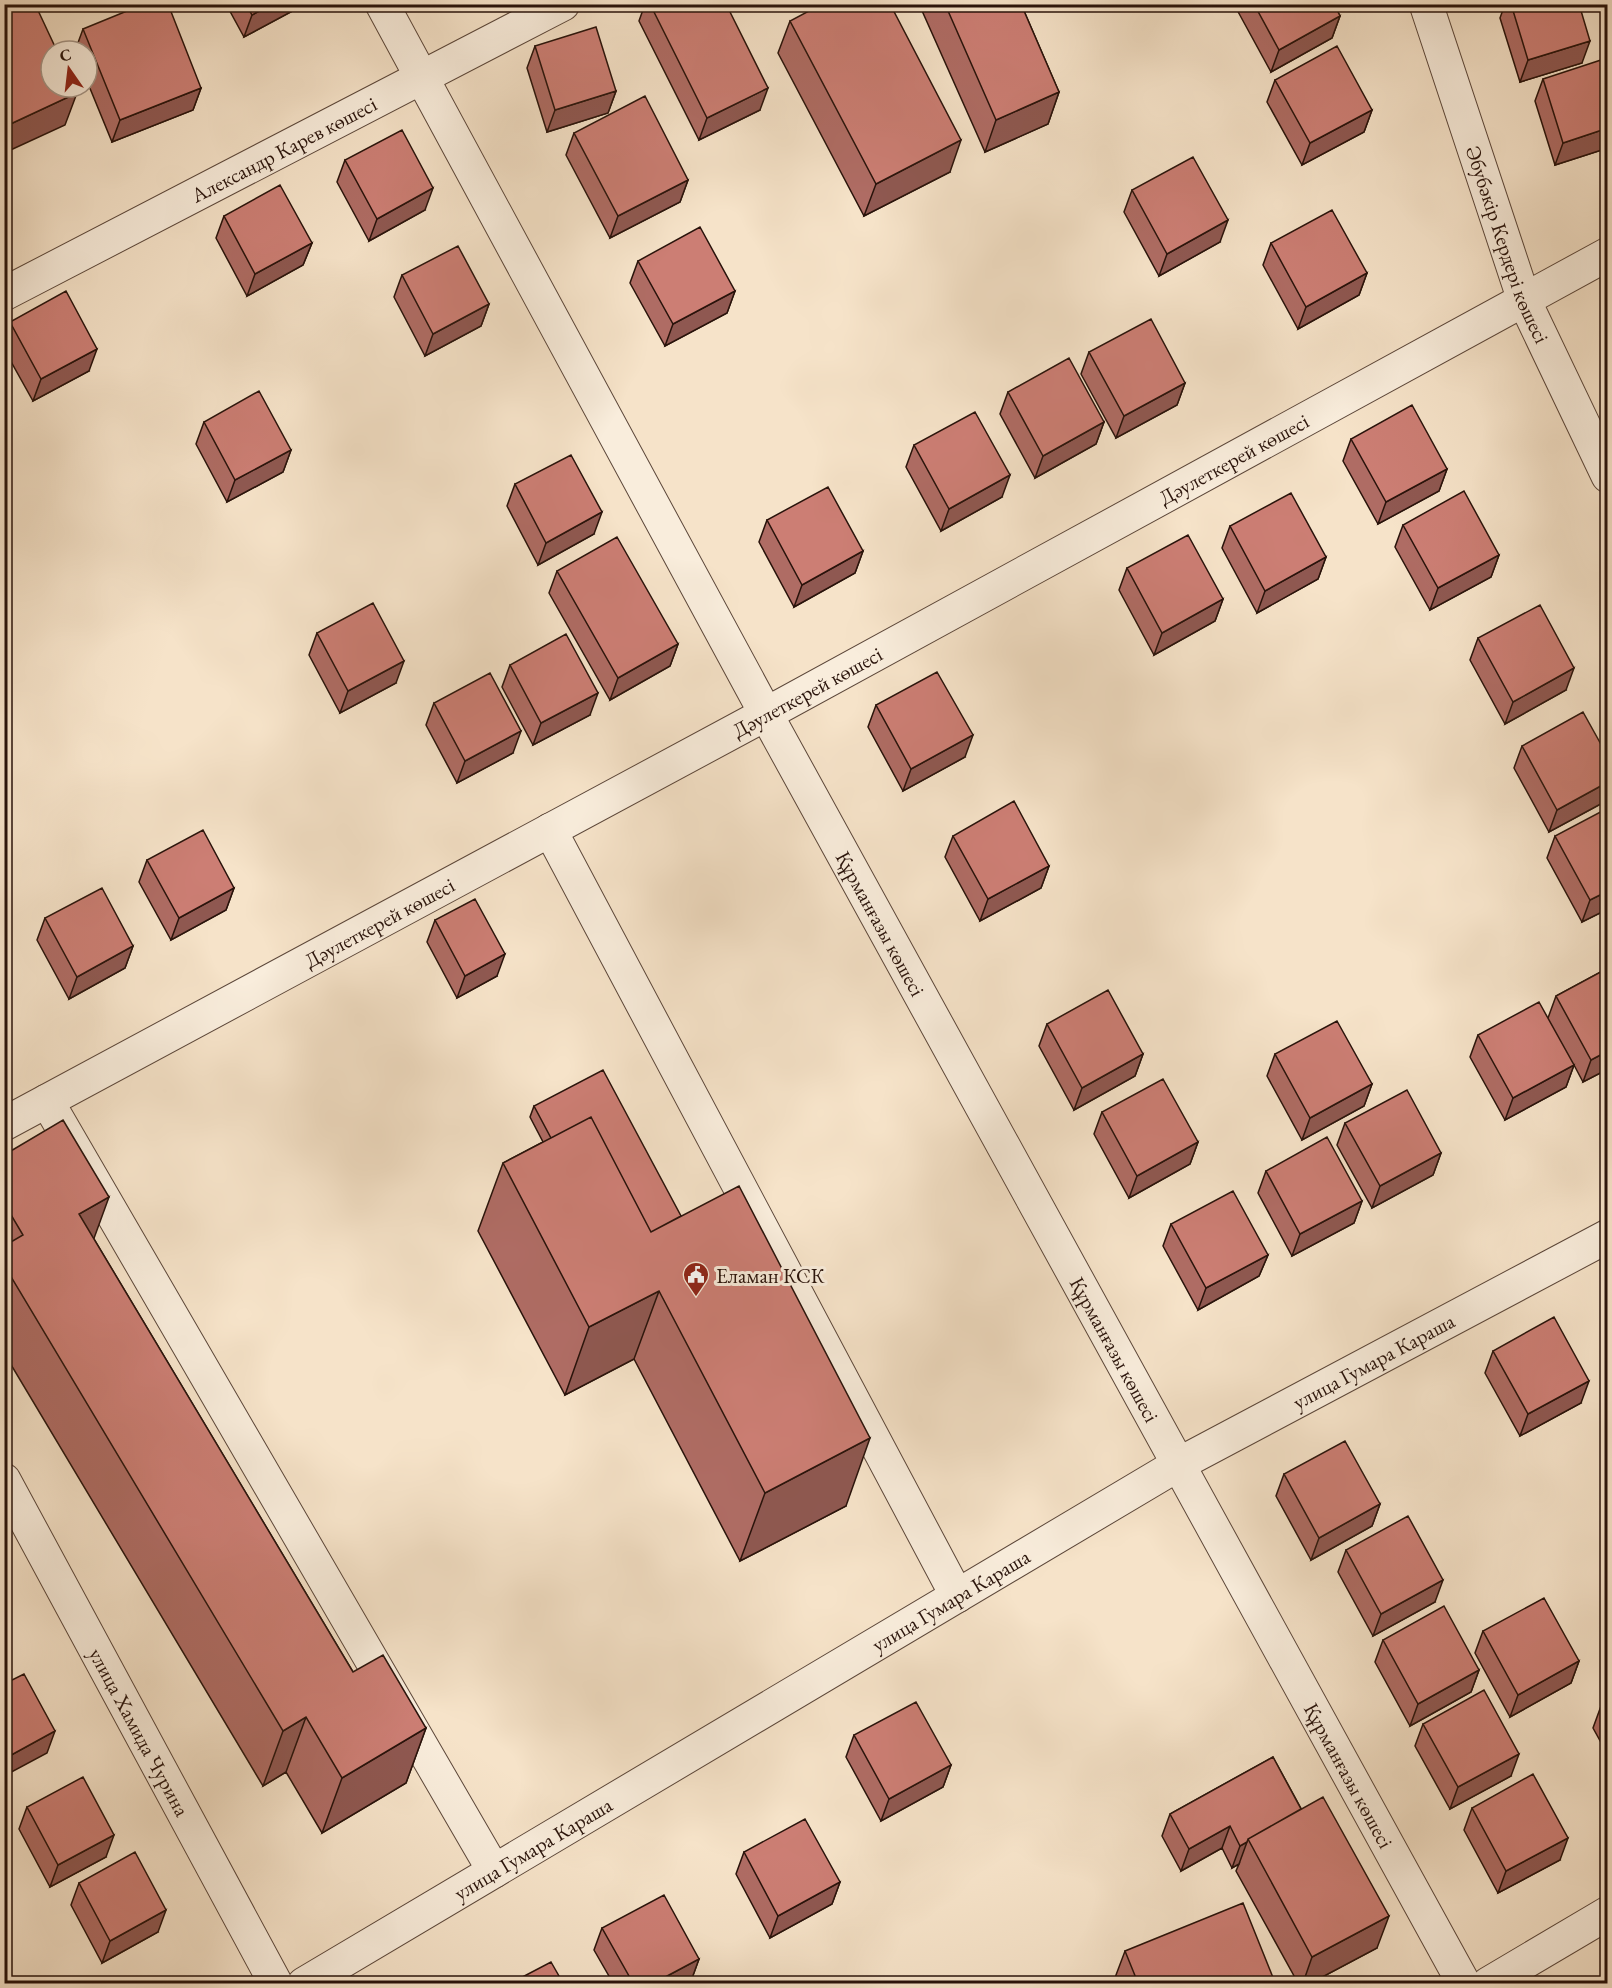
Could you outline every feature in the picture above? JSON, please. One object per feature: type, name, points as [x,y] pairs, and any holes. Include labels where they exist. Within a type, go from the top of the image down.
[{"type":"street","name":"Құрманғазы көшесі","points":[[382,4],[766,714],[1464,1983]]},
{"type":"street","name":"Александр Карев көшесі","points":[[4,294],[562,4]]},
{"type":"street","name":"Әбубәкір Кердері көшесі","points":[[1426,4],[1524,300],[1608,476]]},
{"type":"street","name":"Дәулеткерей көшесі","points":[[4,1124],[766,714],[1608,254]]},
{"type":"street","points":[[550,830],[957,1596]]},
{"type":"street","points":[[46,1101],[494,1870]]},
{"type":"street","name":"улица Гумара Караша","points":[[304,1983],[1179,1464],[1608,1236]]},
{"type":"street","name":"улица Хамида Чурина","points":[[4,1479],[276,1983]]},
{"type":"street","points":[[1488,1983],[1608,1913]]},
{"type":"building","points":[[15,4],[35,4],[51,39],[39,39],[39,99],[64,99],[4,127],[4,9]]},
{"type":"building","points":[[144,4],[168,4],[201,88],[120,120],[99,68],[99,39],[87,39],[83,29]]},
{"type":"building","points":[[246,4],[272,4],[252,15]]},
{"type":"building","points":[[650,4],[726,4],[768,88],[707,118]]},
{"type":"building","points":[[822,4],[890,4],[961,140],[876,184],[790,21]]},
{"type":"building","points":[[945,4],[1021,4],[1059,92],[996,120]]},
{"type":"building","points":[[1254,4],[1334,4],[1340,16],[1279,50]]},
{"type":"building","points":[[1511,4],[1579,4],[1590,41],[1528,60]]},
{"type":"building","points":[[596,27],[616,91],[555,110],[535,46]]},
{"type":"building","points":[[1337,46],[1372,110],[1310,143],[1275,80]]},
{"type":"building","points":[[1604,59],[1608,69],[1608,128],[1563,143],[1543,79]]},
{"type":"building","points":[[645,96],[688,180],[618,216],[574,133]]},
{"type":"building","points":[[402,130],[433,188],[377,219],[345,160]]},
{"type":"building","points":[[1193,157],[1228,220],[1167,254],[1132,190]]},
{"type":"building","points":[[280,185],[312,243],[255,274],[224,216]]},
{"type":"building","points":[[1332,210],[1367,273],[1306,307],[1271,243]]},
{"type":"building","points":[[700,227],[735,291],[673,324],[638,261]]},
{"type":"building","points":[[458,246],[489,304],[433,334],[402,275]]},
{"type":"building","points":[[66,291],[97,349],[41,379],[10,322]]},
{"type":"building","points":[[1151,319],[1185,383],[1124,416],[1089,352]]},
{"type":"building","points":[[1069,358],[1104,422],[1043,456],[1008,392]]},
{"type":"building","points":[[259,391],[291,450],[235,480],[204,422]]},
{"type":"building","points":[[1412,405],[1447,469],[1386,502],[1351,439]]},
{"type":"building","points":[[975,412],[1010,475],[949,509],[914,445]]},
{"type":"building","points":[[571,455],[602,512],[546,543],[515,484]]},
{"type":"building","points":[[828,487],[863,551],[802,585],[767,520]]},
{"type":"building","points":[[1464,491],[1499,555],[1438,588],[1403,525]]},
{"type":"building","points":[[1291,493],[1326,557],[1265,591],[1230,526]]},
{"type":"building","points":[[1188,535],[1223,599],[1162,633],[1127,568]]},
{"type":"building","points":[[617,537],[678,644],[618,678],[557,571]]},
{"type":"building","points":[[373,603],[404,661],[348,691],[317,633]]},
{"type":"building","points":[[1540,605],[1574,668],[1513,702],[1478,638]]},
{"type":"building","points":[[566,634],[598,693],[541,723],[510,665]]},
{"type":"building","points":[[937,672],[973,735],[911,769],[876,705]]},
{"type":"building","points":[[490,673],[521,731],[465,761],[434,703]]},
{"type":"building","points":[[1583,712],[1608,757],[1608,782],[1557,810],[1522,746]]},
{"type":"building","points":[[1014,801],[1049,866],[988,899],[953,836]]},
{"type":"building","points":[[1608,808],[1608,891],[1590,900],[1555,836]]},
{"type":"building","points":[[203,830],[234,888],[179,918],[147,860]]},
{"type":"building","points":[[102,888],[133,946],[77,977],[45,918]]},
{"type":"building","points":[[475,899],[505,954],[465,976],[435,920]]},
{"type":"building","points":[[1608,968],[1608,1051],[1591,1060],[1556,996]]},
{"type":"building","points":[[1108,990],[1143,1054],[1082,1088],[1047,1024]]},
{"type":"building","points":[[1539,1002],[1574,1065],[1513,1098],[1478,1035]]},
{"type":"building","points":[[1337,1021],[1372,1084],[1310,1118],[1275,1054]]},
{"type":"building","points":[[603,1070],[681,1216],[651,1232],[591,1117],[551,1138],[534,1106]]},
{"type":"building","points":[[1163,1079],[1198,1142],[1137,1176],[1102,1112]]},
{"type":"building","points":[[1407,1090],[1441,1153],[1380,1186],[1345,1123]]},
{"type":"building","points":[[591,1117],[651,1232],[739,1186],[870,1438],[765,1493],[659,1291],[589,1327],[503,1163]]},
{"type":"building","points":[[63,1120],[109,1197],[79,1214],[353,1672],[383,1655],[426,1728],[342,1778],[306,1717],[283,1731],[4,1265],[4,1246],[23,1235],[4,1203],[4,1155]]},
{"type":"building","points":[[1327,1137],[1362,1201],[1300,1234],[1266,1171]]},
{"type":"building","points":[[1233,1191],[1268,1255],[1206,1288],[1171,1224]]},
{"type":"building","points":[[1554,1317],[1589,1381],[1528,1414],[1493,1351]]},
{"type":"building","points":[[1345,1441],[1380,1504],[1319,1538],[1284,1474]]},
{"type":"building","points":[[1408,1516],[1443,1580],[1381,1614],[1346,1550]]},
{"type":"building","points":[[1544,1598],[1579,1661],[1518,1695],[1483,1631]]},
{"type":"building","points":[[1444,1606],[1479,1670],[1418,1704],[1383,1640]]},
{"type":"building","points":[[24,1674],[55,1731],[4,1759],[4,1684]]},
{"type":"building","points":[[1484,1690],[1519,1754],[1458,1787],[1423,1724]]},
{"type":"building","points":[[916,1702],[951,1765],[889,1799],[854,1735]]},
{"type":"building","points":[[1608,1703],[1608,1718],[1601,1706]]},
{"type":"building","points":[[1273,1757],[1301,1809],[1248,1839],[1240,1846],[1230,1826],[1189,1849],[1170,1814]]},
{"type":"building","points":[[1533,1774],[1568,1838],[1506,1871],[1472,1808]]},
{"type":"building","points":[[83,1777],[114,1835],[58,1865],[27,1807]]},
{"type":"building","points":[[1323,1797],[1389,1916],[1312,1957],[1248,1839]]},
{"type":"building","points":[[805,1819],[840,1882],[778,1916],[744,1852]]},
{"type":"building","points":[[135,1852],[166,1910],[110,1941],[79,1883]]},
{"type":"building","points":[[664,1895],[699,1959],[654,1983],[633,1983],[602,1928]]},
{"type":"building","points":[[1243,1903],[1274,1980],[1267,1983],[1138,1983],[1125,1951]]},
{"type":"building","points":[[551,1962],[563,1983],[511,1983]]},
{"type":"building","points":[[4,1972],[11,1983],[4,1983]]},
{"type":"building","points":[[1608,1977],[1608,1983],[1595,1983]]},
{"type":"place","name":"Еламан КСК","points":[[696,1298]]}]
